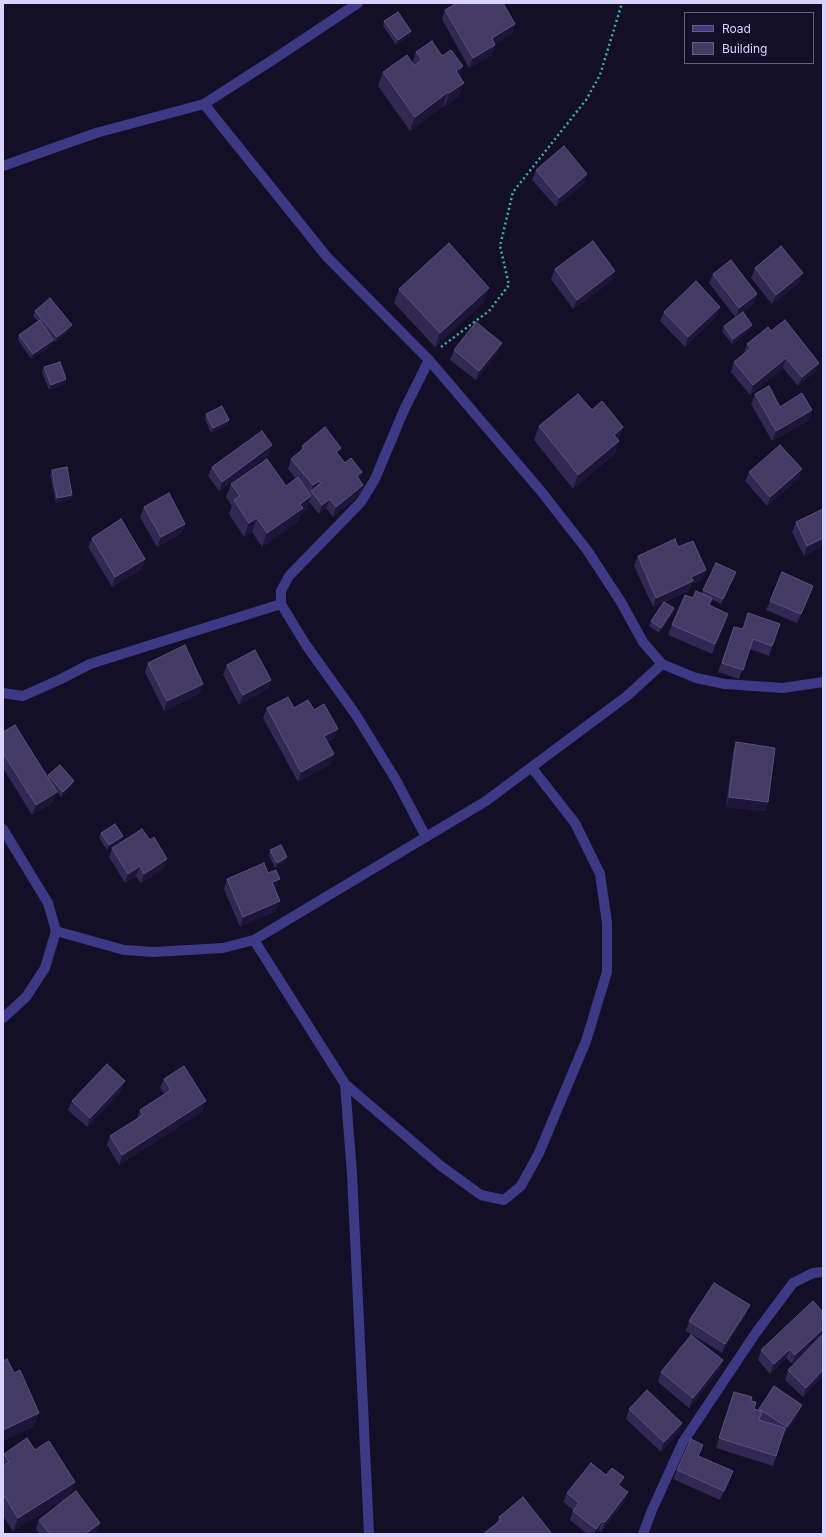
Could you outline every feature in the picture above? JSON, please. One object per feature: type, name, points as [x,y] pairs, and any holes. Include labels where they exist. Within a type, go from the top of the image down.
[{"type":"street","points":[[3,166],[96,133],[204,104],[358,3]]},
{"type":"street","points":[[204,104],[327,257],[427,358],[540,490],[588,550],[621,602],[643,642],[662,664],[696,678],[725,684],[783,688],[823,682]]},
{"type":"street","points":[[426,837],[396,780],[356,715],[306,645],[282,604],[281,591],[289,576],[361,502],[375,479],[427,358]]},
{"type":"street","points":[[3,693],[23,696],[90,664],[282,604]]},
{"type":"street","points":[[56,931],[124,950],[154,952],[223,948],[254,940],[486,801],[627,696],[662,664]]},
{"type":"street","points":[[254,940],[345,1084],[441,1166],[482,1195],[504,1200],[521,1186],[542,1147],[586,1041],[607,972],[607,922],[600,874],[575,823],[532,768]]},
{"type":"street","points":[[3,829],[48,903],[56,931],[45,968],[26,997],[3,1018]]},
{"type":"street","points":[[345,1084],[352,1174],[369,1534]]},
{"type":"street","points":[[643,1534],[652,1510],[684,1442],[751,1340],[793,1283],[813,1273],[823,1272]]},
{"type":"path","points":[[427,358],[489,311],[509,285],[500,246],[513,192],[586,100],[600,75],[622,3]]},
{"type":"building","points":[[457,3],[503,3],[515,24],[492,38],[495,45],[473,58],[445,10]]},
{"type":"building","points":[[398,12],[411,31],[398,40],[384,21]]},
{"type":"building","points":[[432,41],[442,56],[451,50],[463,66],[456,71],[464,83],[449,93],[448,92],[415,117],[383,72],[407,55],[414,66],[422,60],[416,52]]},
{"type":"building","points":[[564,146],[587,174],[559,198],[536,170]]},
{"type":"building","points":[[593,241],[615,271],[577,300],[555,269]]},
{"type":"building","points":[[449,243],[489,288],[440,333],[399,289]]},
{"type":"building","points":[[781,246],[803,273],[776,295],[755,268]]},
{"type":"building","points":[[731,260],[757,294],[739,308],[713,274]]},
{"type":"building","points":[[696,281],[720,307],[688,337],[664,312]]},
{"type":"building","points":[[50,298],[72,325],[57,337],[35,311]]},
{"type":"building","points":[[743,312],[752,325],[733,339],[724,326]]},
{"type":"building","points":[[40,320],[53,340],[33,354],[19,335]]},
{"type":"building","points":[[785,320],[819,363],[802,377],[786,358],[753,385],[734,362],[751,348],[747,344],[768,327],[771,331]]},
{"type":"building","points":[[476,322],[502,343],[479,371],[454,350]]},
{"type":"building","points":[[60,362],[66,379],[51,385],[44,367]]},
{"type":"building","points":[[769,386],[780,407],[802,393],[812,410],[776,431],[755,394]]},
{"type":"building","points":[[578,394],[592,410],[602,401],[623,427],[614,435],[619,441],[578,475],[539,426]]},
{"type":"building","points":[[222,406],[229,420],[213,428],[206,414]]},
{"type":"building","points":[[325,427],[341,448],[336,452],[345,463],[351,458],[362,472],[357,476],[363,485],[336,507],[330,499],[322,505],[311,491],[321,483],[319,481],[313,485],[291,459],[304,448],[302,446]]},
{"type":"building","points":[[262,431],[272,445],[222,482],[212,467]]},
{"type":"building","points":[[780,445],[802,469],[770,497],[749,472]]},
{"type":"building","points":[[267,459],[286,486],[298,477],[311,496],[300,504],[303,508],[267,533],[257,518],[249,523],[234,500],[240,496],[231,484]]},
{"type":"building","points":[[67,467],[72,495],[57,498],[52,470]]},
{"type":"building","points":[[169,493],[185,524],[161,537],[144,507]]},
{"type":"building","points":[[823,509],[823,538],[807,546],[796,522]]},
{"type":"building","points":[[121,519],[145,559],[115,577],[92,538]]},
{"type":"building","points":[[675,539],[678,547],[693,541],[706,570],[691,577],[693,581],[656,598],[638,556]]},
{"type":"building","points":[[716,563],[736,572],[723,599],[703,590]]},
{"type":"building","points":[[782,572],[813,586],[801,614],[770,601]]},
{"type":"building","points":[[696,591],[712,598],[709,605],[728,614],[715,644],[672,625],[685,595],[693,598]]},
{"type":"building","points":[[664,602],[674,608],[661,628],[651,621]]},
{"type":"building","points":[[748,613],[780,624],[772,646],[753,639],[743,670],[722,663],[734,627],[743,629]]},
{"type":"building","points":[[185,645],[203,684],[167,701],[148,663]]},
{"type":"building","points":[[255,650],[271,680],[243,695],[227,665]]},
{"type":"building","points":[[288,697],[294,708],[308,700],[314,710],[324,704],[338,729],[324,736],[334,754],[301,772],[267,708]]},
{"type":"building","points":[[15,725],[57,792],[36,805],[3,753],[3,732]]},
{"type":"building","points":[[736,742],[775,748],[768,802],[729,797]]},
{"type":"building","points":[[60,765],[74,781],[63,792],[48,775]]},
{"type":"building","points":[[115,824],[123,836],[109,845],[101,833]]},
{"type":"building","points":[[142,829],[150,840],[154,837],[167,859],[144,874],[140,866],[128,874],[112,848]]},
{"type":"building","points":[[281,845],[287,857],[277,863],[270,850]]},
{"type":"building","points":[[264,863],[268,873],[276,870],[280,879],[272,882],[280,901],[243,917],[227,879]]},
{"type":"building","points":[[107,1064],[125,1081],[90,1118],[72,1101]]},
{"type":"building","points":[[184,1066],[206,1101],[122,1155],[110,1136],[143,1115],[140,1110],[171,1090],[164,1079]]},
{"type":"building","points":[[714,1283],[750,1305],[725,1344],[689,1321]]},
{"type":"building","points":[[813,1301],[823,1312],[823,1316],[821,1318],[823,1319],[823,1329],[795,1355],[790,1349],[774,1364],[761,1350]]},
{"type":"building","points":[[823,1334],[823,1370],[806,1388],[788,1370]]},
{"type":"building","points":[[691,1335],[723,1360],[693,1398],[661,1372]]},
{"type":"building","points":[[7,1359],[14,1373],[20,1370],[39,1413],[3,1430],[3,1361]]},
{"type":"building","points":[[774,1386],[802,1405],[787,1427],[759,1409]]},
{"type":"building","points":[[647,1390],[682,1423],[664,1442],[629,1409]]},
{"type":"building","points":[[734,1392],[752,1397],[751,1401],[756,1402],[754,1409],[762,1411],[759,1420],[785,1428],[776,1456],[719,1438]]},
{"type":"building","points":[[27,1438],[35,1450],[49,1441],[75,1482],[18,1518],[3,1494],[3,1466],[9,1462],[4,1454]]},
{"type":"building","points":[[691,1439],[703,1445],[698,1456],[733,1471],[724,1491],[677,1470]]},
{"type":"building","points":[[591,1463],[606,1475],[612,1468],[624,1477],[618,1485],[628,1492],[605,1522],[602,1521],[596,1529],[573,1511],[579,1503],[567,1493]]},
{"type":"building","points":[[76,1491],[100,1523],[85,1534],[50,1534],[39,1520]]},
{"type":"building","points":[[523,1497],[552,1534],[483,1534],[501,1520],[499,1517]]}]
